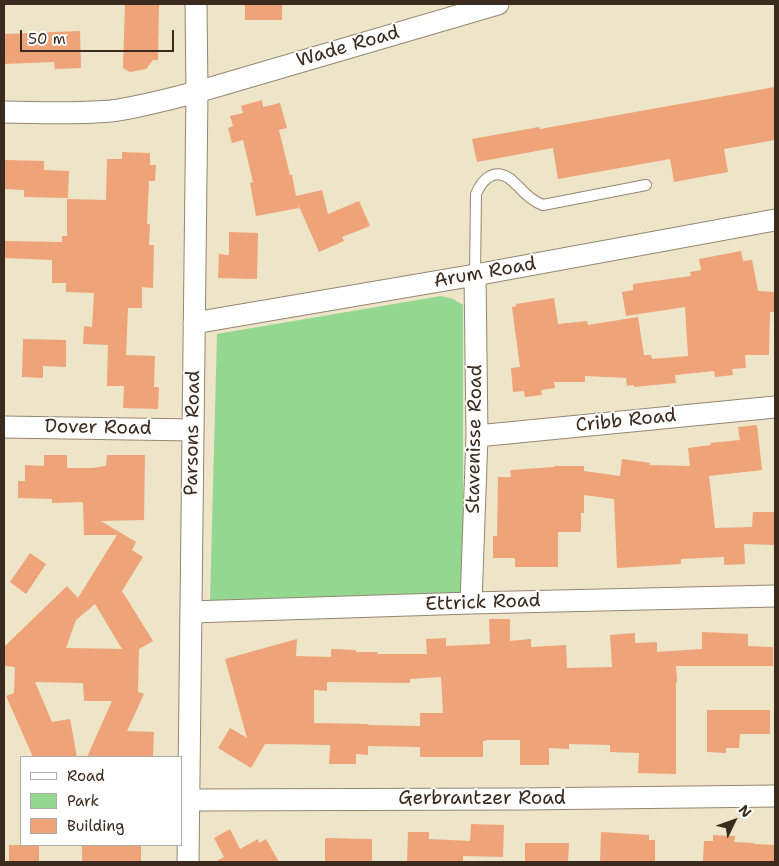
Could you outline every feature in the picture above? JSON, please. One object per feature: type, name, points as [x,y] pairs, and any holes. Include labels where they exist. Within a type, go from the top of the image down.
[{"type":"street","name":"Parsons Road","points":[[188,862],[197,92],[196,4]]},
{"type":"street","name":"Wade Road","points":[[4,112],[76,113],[151,104],[498,4]]},
{"type":"street","name":"Arum Road","points":[[194,323],[475,275],[775,220]]},
{"type":"street","name":"Stavenisse Road","points":[[471,603],[477,436],[475,275]]},
{"type":"street","name":"Cribb Road","points":[[477,436],[775,407]]},
{"type":"street","name":"Dover Road","points":[[4,427],[193,430]]},
{"type":"street","name":"Ettrick Road","points":[[191,612],[775,596]]},
{"type":"street","name":"Gerbrantzer Road","points":[[189,800],[775,796]]},
{"type":"lane","points":[[475,275],[476,194],[480,184],[486,178],[495,175],[510,178],[528,197],[542,206],[646,184]]},
{"type":"green space","points":[[441,296],[453,299],[463,305],[463,587],[459,594],[210,601],[217,334]]},
{"type":"building","points":[[125,4],[159,4],[158,60],[153,60],[146,69],[130,72],[123,68]]},
{"type":"building","points":[[245,4],[282,4],[282,20],[245,20]]},
{"type":"building","points":[[80,31],[81,68],[55,69],[54,62],[4,64],[4,34]]},
{"type":"building","points":[[775,87],[775,140],[724,149],[728,172],[674,182],[670,159],[558,179],[553,148],[477,162],[472,139],[539,127],[540,129]]},
{"type":"building","points":[[262,100],[263,107],[280,103],[287,128],[279,130],[296,196],[322,190],[328,214],[359,201],[370,226],[342,237],[344,241],[319,252],[298,204],[299,208],[256,216],[250,183],[253,182],[243,140],[232,143],[228,128],[233,126],[230,116],[243,113],[241,106]]},
{"type":"building","points":[[122,152],[150,153],[150,165],[156,165],[155,181],[149,181],[147,224],[150,224],[149,245],[154,245],[153,288],[142,287],[142,308],[128,308],[126,355],[155,356],[154,387],[159,387],[158,409],[123,408],[124,386],[107,386],[108,345],[83,344],[84,326],[92,327],[94,293],[66,292],[66,283],[52,283],[52,260],[4,258],[4,241],[62,242],[62,236],[67,236],[67,199],[106,200],[107,159],[122,159]]},
{"type":"building","points":[[4,160],[44,161],[44,170],[69,171],[68,198],[24,197],[24,190],[4,189]]},
{"type":"building","points":[[229,232],[258,233],[257,279],[218,278],[219,254],[229,255]]},
{"type":"building","points":[[741,251],[743,261],[752,260],[758,291],[775,292],[775,312],[770,312],[769,355],[745,355],[746,368],[732,369],[733,375],[715,377],[714,371],[675,375],[676,383],[634,387],[633,385],[627,386],[626,378],[585,376],[585,382],[554,382],[555,388],[541,390],[542,395],[525,397],[524,391],[513,392],[511,368],[520,367],[512,307],[516,306],[516,304],[554,298],[558,324],[587,321],[588,325],[638,317],[644,355],[651,355],[652,359],[688,356],[685,307],[626,316],[622,292],[633,290],[633,284],[691,276],[690,272],[701,270],[699,259]]},
{"type":"building","points":[[23,339],[66,340],[66,367],[43,366],[43,378],[22,377]]},
{"type":"building","points":[[757,425],[762,470],[709,476],[715,528],[752,527],[753,512],[775,512],[775,545],[744,544],[745,564],[724,565],[724,557],[681,559],[681,564],[617,568],[614,499],[584,495],[584,513],[581,513],[581,532],[558,532],[558,567],[515,567],[515,558],[493,558],[493,536],[497,536],[498,477],[511,477],[510,470],[554,466],[584,466],[584,471],[620,476],[622,459],[650,463],[649,465],[690,466],[688,448],[711,445],[710,443],[740,440],[738,427]]},
{"type":"building","points":[[44,455],[67,455],[67,468],[92,468],[106,466],[107,455],[145,455],[144,520],[101,521],[136,542],[132,550],[143,557],[122,591],[153,641],[139,649],[138,692],[144,694],[127,731],[154,732],[153,756],[87,756],[112,701],[84,701],[83,683],[35,682],[52,722],[70,719],[77,756],[33,756],[6,696],[14,693],[15,667],[4,666],[4,647],[67,586],[78,598],[117,535],[84,535],[83,502],[52,503],[52,499],[18,498],[18,481],[25,481],[25,465],[44,466]],"holes":[[[95,604],[122,649],[66,648],[76,620]]]},
{"type":"building","points":[[30,553],[46,564],[26,594],[10,582]]},
{"type":"building","points":[[489,619],[510,619],[510,641],[531,639],[531,647],[566,645],[567,668],[612,667],[610,635],[635,633],[635,643],[657,642],[657,652],[702,649],[702,632],[748,634],[748,646],[773,647],[773,666],[676,666],[676,774],[638,773],[639,753],[610,752],[610,745],[569,744],[569,749],[549,748],[549,765],[520,765],[520,740],[483,741],[483,757],[420,757],[420,747],[368,746],[368,755],[356,754],[356,764],[329,764],[330,745],[265,744],[251,768],[218,748],[230,728],[247,738],[225,659],[297,639],[296,656],[331,657],[331,649],[378,652],[377,654],[427,654],[426,639],[446,638],[446,646],[490,644]],"holes":[[[441,677],[443,713],[420,713],[420,726],[314,723],[314,690],[327,691],[327,682],[410,683],[410,679]]]},
{"type":"building","points":[[707,710],[770,710],[770,734],[740,734],[739,748],[726,748],[726,753],[707,752]]},
{"type":"building","points":[[471,824],[504,825],[503,857],[463,856],[463,862],[407,862],[408,832],[429,832],[429,839],[470,841]]},
{"type":"building","points":[[230,829],[240,849],[258,839],[259,843],[266,839],[279,862],[215,862],[224,857],[214,838]]},
{"type":"building","points":[[601,832],[649,835],[649,840],[655,840],[655,862],[600,862]]},
{"type":"building","points":[[713,835],[735,836],[734,842],[775,845],[775,862],[703,862],[704,841],[713,841]]},
{"type":"building","points":[[325,838],[372,839],[372,862],[325,862]]},
{"type":"building","points":[[525,843],[569,843],[568,862],[525,862]]},
{"type":"building","points":[[9,845],[39,846],[39,862],[9,862]]},
{"type":"building","points":[[82,846],[141,846],[141,862],[82,862]]}]
